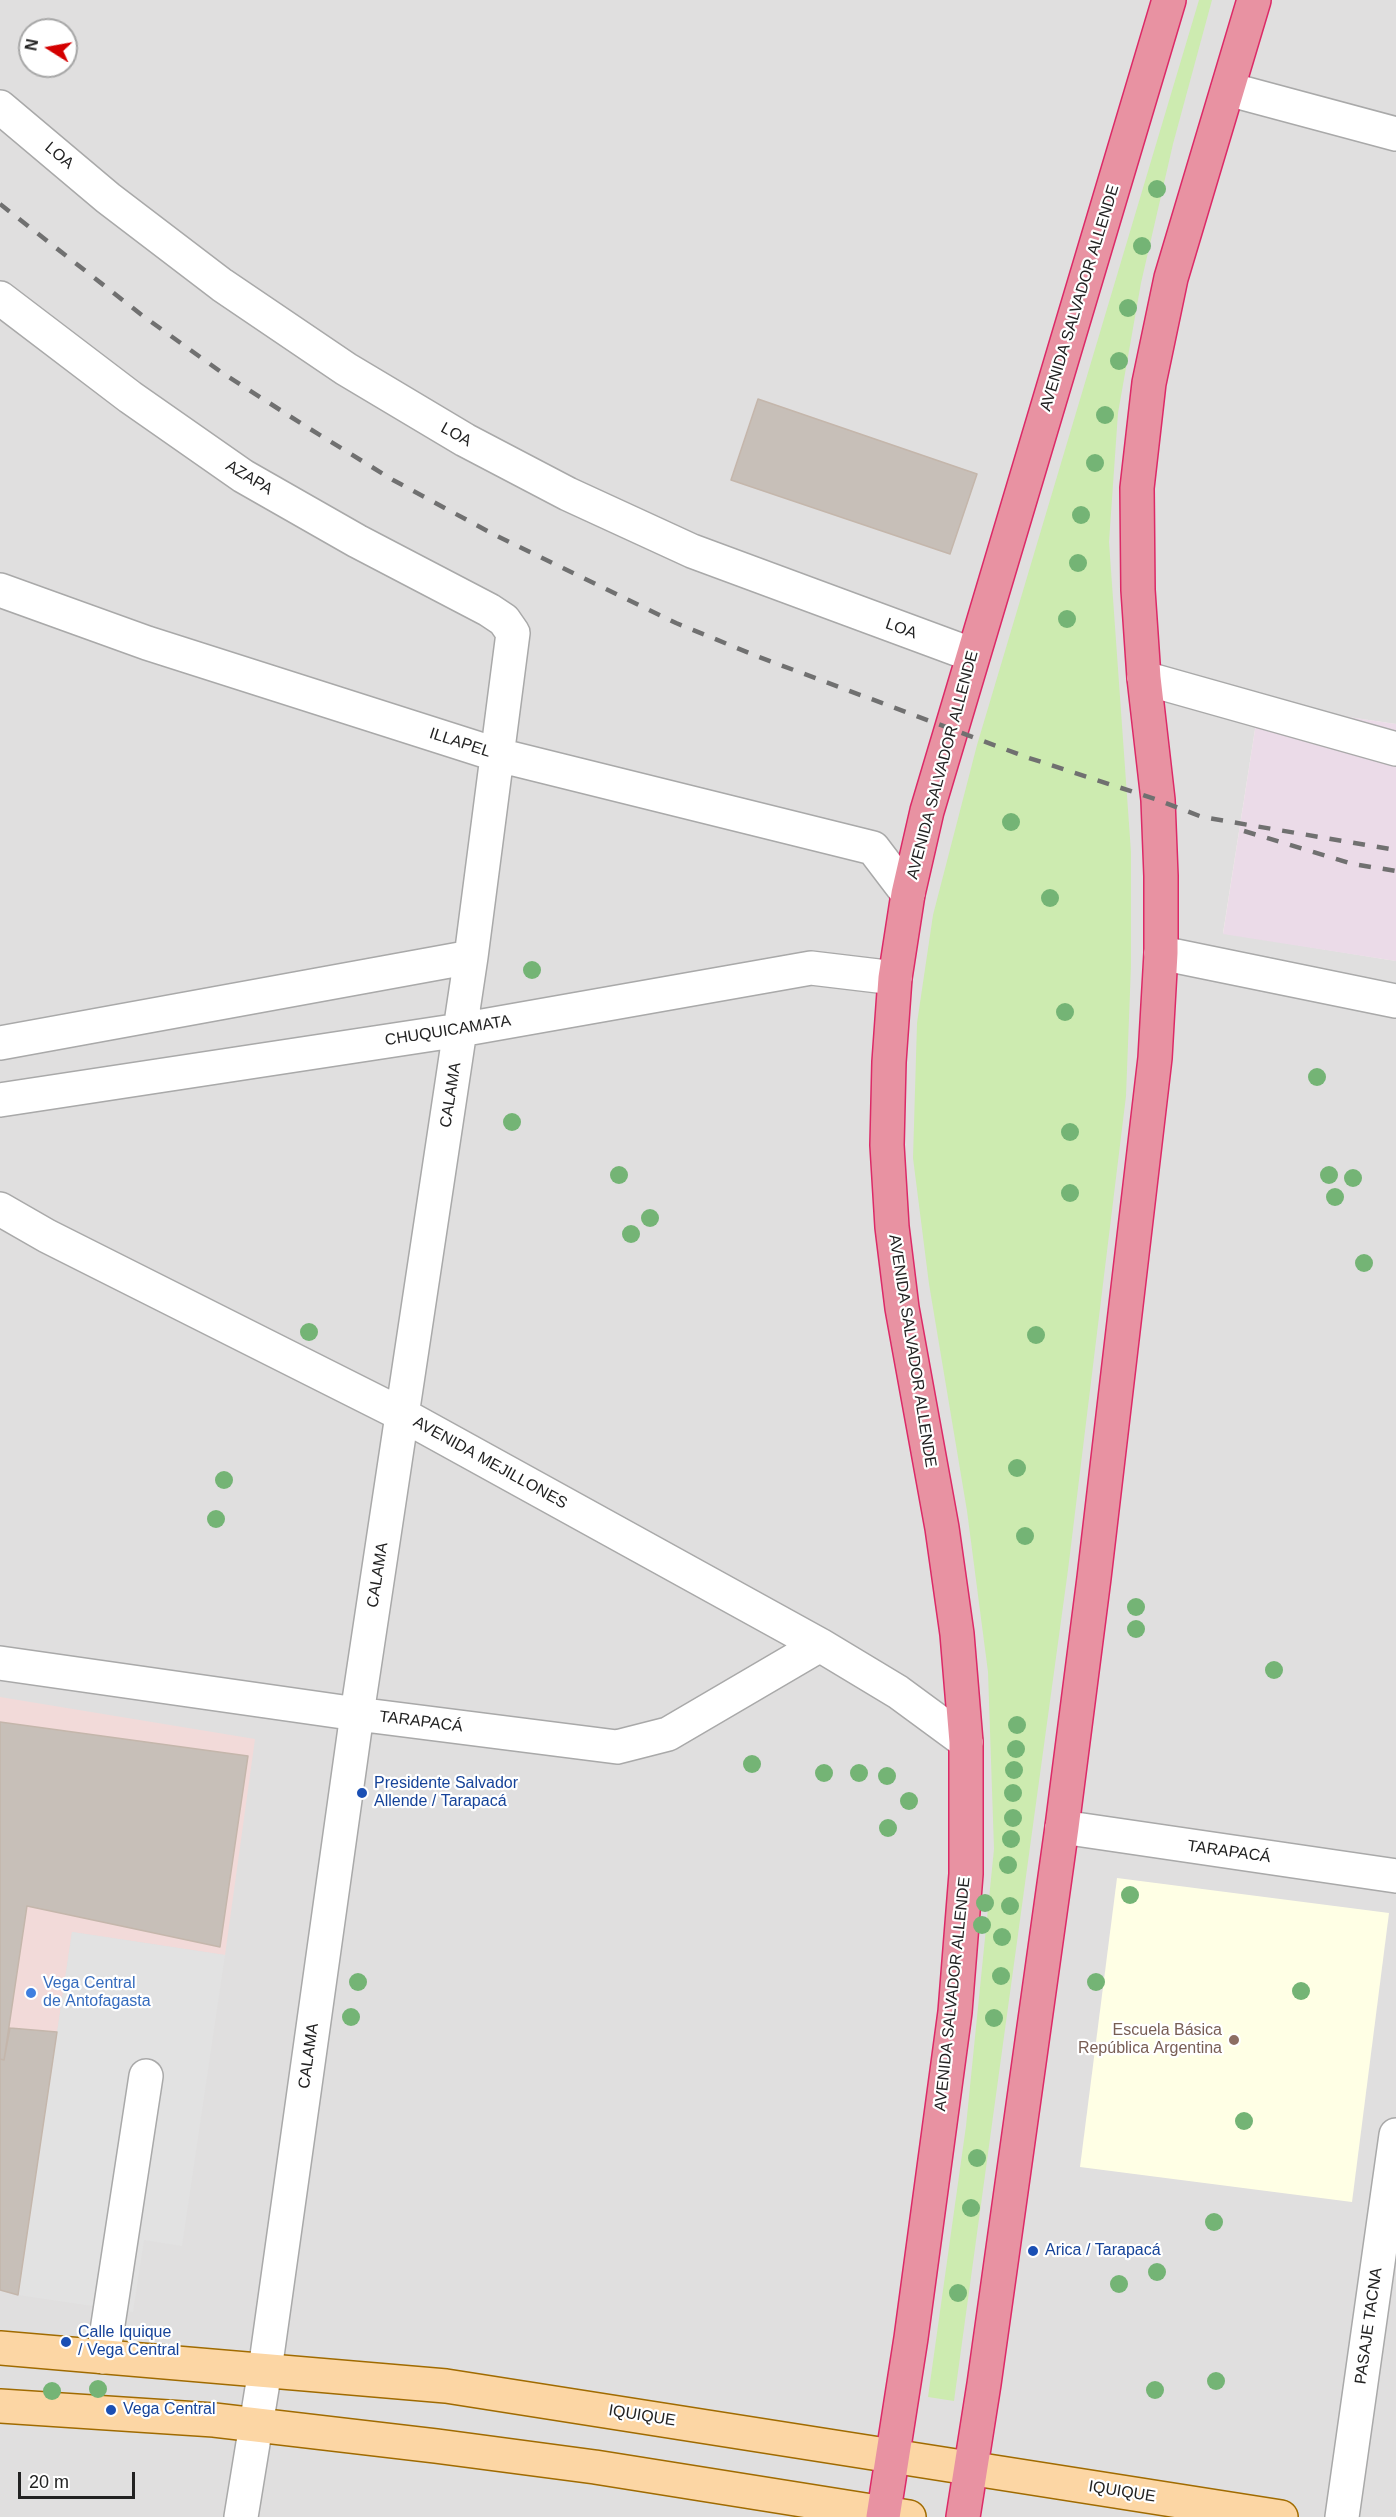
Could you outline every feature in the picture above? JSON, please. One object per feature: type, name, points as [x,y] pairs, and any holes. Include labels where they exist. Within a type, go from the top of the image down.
[{"type":"highway","name":"AVENIDA SALVADOR ALLENDE","points":[[892,2516],[892,2456],[955,2012],[966,1874],[966,1742],[957,1634],[942,1527],[902,1308],[892,1227],[887,1145],[889,1062],[895,978],[908,894],[927,811],[1169,0]]},
{"type":"highway","points":[[963,2517],[972,2468],[1062,1827],[1094,1578],[1155,1058],[1161,953],[1158,800],[1144,678],[1138,590],[1137,488],[1149,383],[1171,278],[1254,0]]},
{"type":"main road","name":"IQUIQUE","points":[[0,2348],[446,2386],[1281,2517]]},
{"type":"main road","points":[[0,2406],[214,2420],[436,2446],[595,2467],[892,2516]]},
{"type":"street","points":[[1228,89],[1396,134]]},
{"type":"street","name":"LOA","points":[[0,107],[108,198],[222,285],[345,369],[456,435],[568,494],[692,551],[973,655]]},
{"type":"street","name":"AZAPA","points":[[0,298],[130,397],[243,476],[357,541],[489,610],[504,621],[513,633]]},
{"type":"street","name":"ILLAPEL","points":[[0,590],[147,643],[498,755],[873,848],[908,894]]},
{"type":"street","name":"CALAMA","points":[[241,2517],[265,2370],[357,1714],[471,957],[513,633]]},
{"type":"street","points":[[1144,678],[1396,749]]},
{"type":"street","points":[[1161,953],[1396,1001]]},
{"type":"street","points":[[0,1043],[471,957]]},
{"type":"street","name":"CHUQUICAMATA","points":[[0,1100],[460,1030],[811,968],[895,978]]},
{"type":"street","name":"AVENIDA MEJILLONES","points":[[0,1209],[47,1236],[403,1415],[820,1645],[898,1692],[966,1742]]},
{"type":"street","name":"TARAPACÁ","points":[[0,1663],[357,1714],[616,1747],[668,1734],[820,1645]]},
{"type":"street","name":"TARAPACÁ","points":[[1062,1827],[1396,1876]]},
{"type":"street","points":[[103,2357],[146,2076]]},
{"type":"street","name":"PASAJE TACNA","points":[[1342,2517],[1396,2135]]},
{"type":"shaded area","points":[[0,0],[1396,0],[1396,724],[1259,704],[1223,933],[1396,961],[1396,2517],[0,2517]]},
{"type":"shaded area","points":[[1259,704],[1396,724],[1396,961],[1223,934]]},
{"type":"shaded area","name":"Vega Central de Antofagasta","points":[[0,1697],[255,1739],[225,1955],[72,1932],[18,2295],[0,2290]]},
{"type":"shaded area","name":"Escuela Básica República Argentina","points":[[1117,1878],[1389,1913],[1352,2202],[1080,2167]]},
{"type":"shaded area","name":"Vega Central de Antofagasta","points":[[72,1932],[225,1955],[182,2246],[144,2240],[133,2312],[18,2295]]},
{"type":"green space","points":[[1199,0],[1212,0],[1173,144],[1141,283],[1118,413],[1109,542],[1131,852],[1131,966],[1126,1096],[1068,1570],[954,2401],[928,2397],[966,2126],[994,1849],[988,1672],[967,1511],[929,1284],[913,1158],[917,1023],[933,915],[977,745]]},
{"type":"building","points":[[758,399],[977,474],[950,554],[731,480]]},
{"type":"building","name":"Vega Central de Antofagasta","points":[[0,1722],[248,1756],[220,1947],[27,1906],[4,2060],[0,2059]]},
{"type":"building","points":[[10,2028],[57,2032],[18,2295],[0,2290],[0,2059],[4,2060]]},
{"type":"railway","points":[[0,204],[143,316],[221,372],[302,424],[393,480],[491,533],[676,623],[759,657],[1026,757],[1158,800],[1202,817],[1396,850]]},
{"type":"railway","points":[[1244,831],[1353,864],[1396,871]]},
{"type":"place","name":"Presidente Salvador Allende / Tarapacá","points":[[362,1793]]},
{"type":"place","name":"Vega Central de Antofagasta","points":[[31,1993]]},
{"type":"place","name":"Escuela Básica República Argentina","points":[[1234,2040]]},
{"type":"place","name":"Arica / Tarapacá","points":[[1033,2251]]},
{"type":"place","name":"Calle Iquique / Vega Central","points":[[66,2342]]},
{"type":"place","name":"Vega Central","points":[[111,2410]]}]
